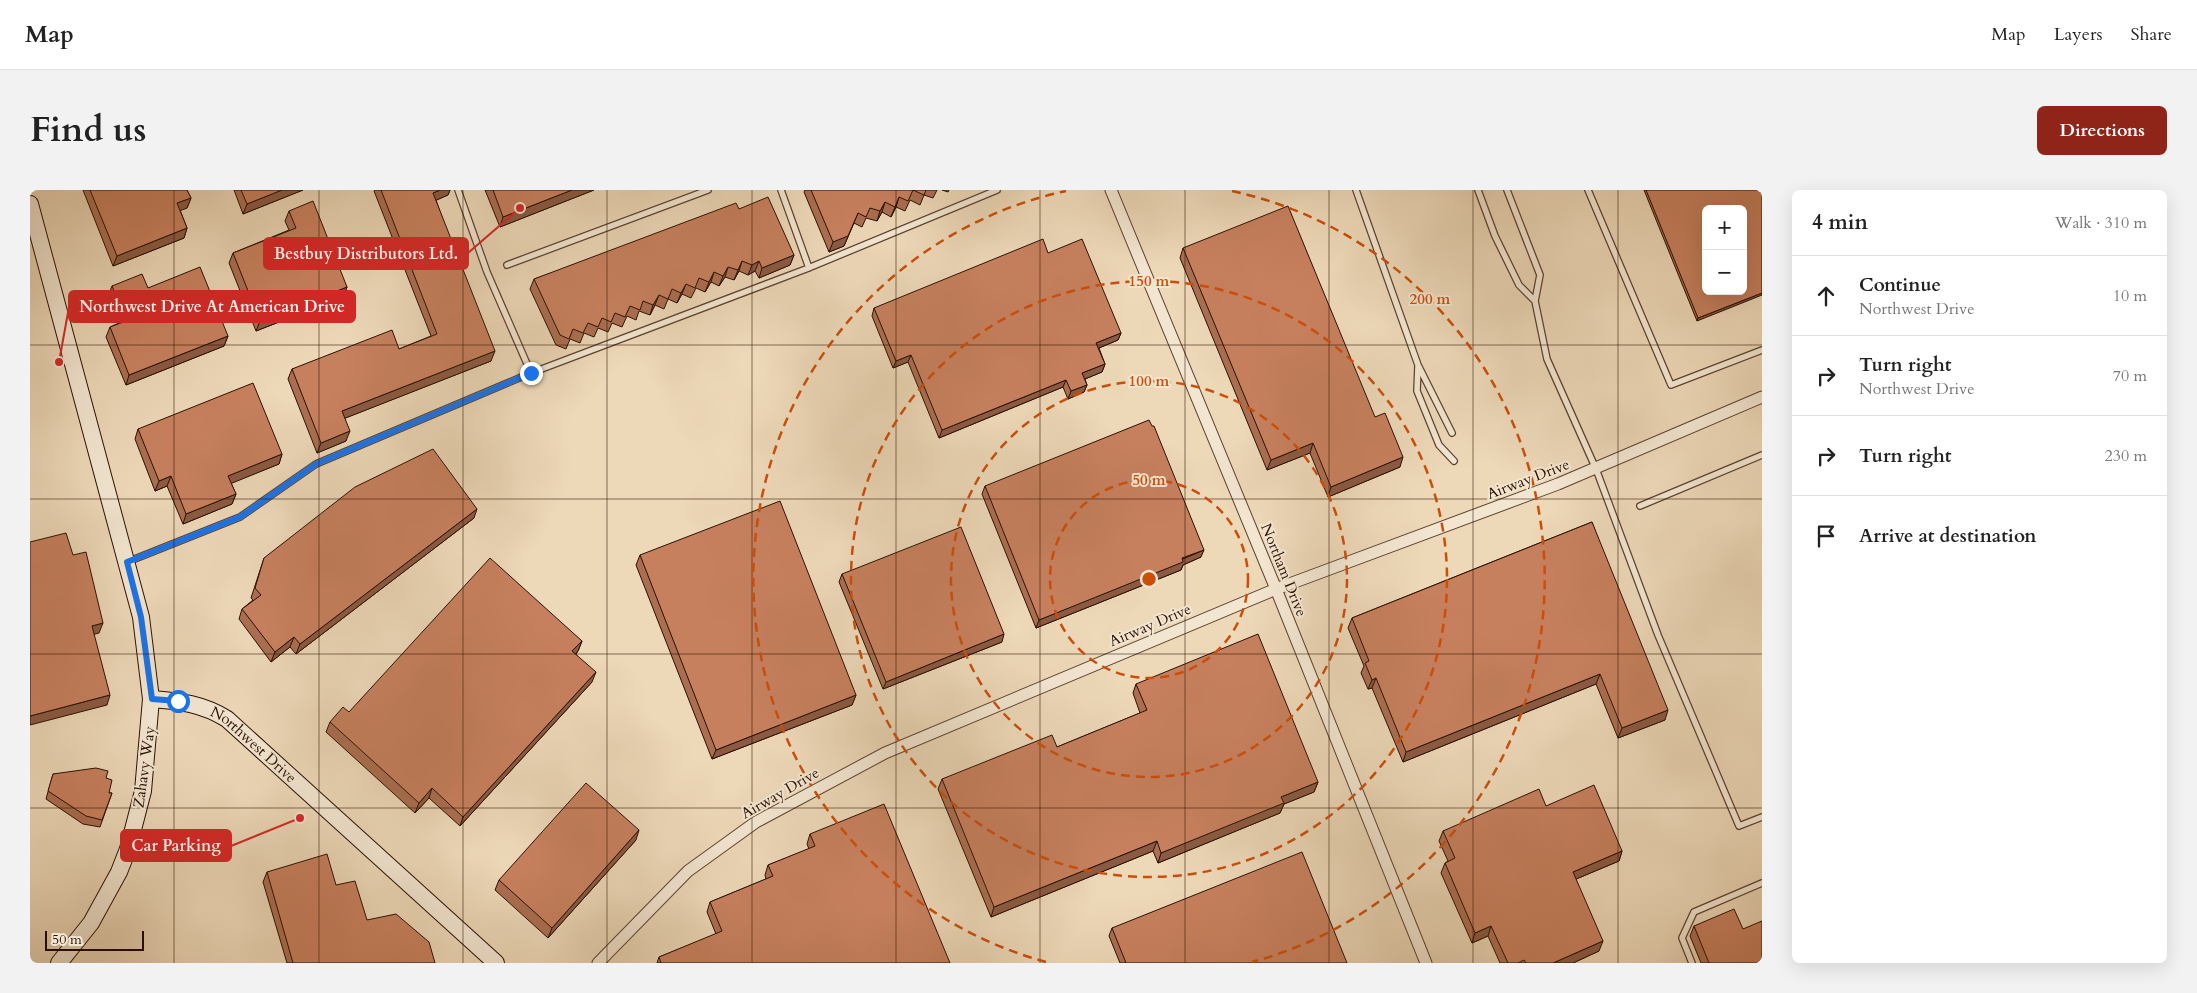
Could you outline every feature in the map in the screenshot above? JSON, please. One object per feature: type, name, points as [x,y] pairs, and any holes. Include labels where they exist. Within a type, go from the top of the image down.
[{"type":"street","name":"Northam Drive","points":[[1111,190],[1276,589],[1426,963]]},
{"type":"street","points":[[30,204],[141,617],[152,699]]},
{"type":"street","name":"Airway Drive","points":[[598,963],[688,872],[756,822],[814,789],[892,749],[1276,589],[1596,469],[1762,397]]},
{"type":"street","name":"Zahavy Way","points":[[59,963],[91,924],[106,898],[128,849],[143,791],[152,699]]},
{"type":"street","name":"Northwest Drive","points":[[152,699],[192,703],[212,710],[227,719],[496,963]]},
{"type":"lane","points":[[458,190],[487,272],[531,373]]},
{"type":"lane","points":[[507,265],[708,190]]},
{"type":"lane","points":[[781,190],[810,268]]},
{"type":"lane","points":[[127,562],[240,517],[316,464],[531,373],[810,268],[997,190]]},
{"type":"lane","points":[[1356,190],[1418,365],[1452,433]]},
{"type":"lane","points":[[1478,190],[1495,236],[1519,285],[1535,302]]},
{"type":"lane","points":[[1507,190],[1540,275],[1535,302],[1547,360],[1596,469],[1658,635],[1739,826],[1762,817]]},
{"type":"lane","points":[[1588,190],[1671,385],[1762,350]]},
{"type":"lane","points":[[1418,365],[1417,391],[1439,445],[1454,461]]},
{"type":"lane","points":[[1640,506],[1762,455]]},
{"type":"lane","points":[[1692,963],[1682,938],[1694,912],[1762,883]]},
{"type":"building","points":[[90,190],[187,190],[191,198],[177,203],[187,228],[117,256]]},
{"type":"building","points":[[241,190],[282,190],[247,204]]},
{"type":"building","points":[[381,190],[440,190],[433,193],[495,351],[342,411],[350,431],[321,443],[292,369],[392,330],[399,349],[437,334]]},
{"type":"building","points":[[493,190],[572,190],[503,217]]},
{"type":"building","points":[[811,190],[913,190],[908,201],[899,197],[895,207],[885,202],[880,211],[870,208],[866,217],[858,213],[848,236],[833,242]]},
{"type":"building","points":[[913,190],[926,190],[924,195]]},
{"type":"building","points":[[1646,190],[1762,190],[1762,293],[1698,318]]},
{"type":"building","points":[[768,197],[794,255],[762,268],[759,261],[752,265],[742,261],[738,270],[728,267],[723,276],[714,272],[709,282],[699,278],[695,288],[686,284],[681,293],[672,289],[668,299],[659,295],[653,305],[643,301],[640,310],[630,306],[625,317],[615,313],[611,322],[602,318],[598,327],[588,323],[583,333],[573,329],[569,339],[560,335],[534,279],[736,203],[739,209]]},
{"type":"building","points":[[313,201],[347,287],[260,321],[233,253],[296,228],[289,211]]},
{"type":"building","points":[[1288,206],[1375,417],[1385,413],[1403,457],[1331,487],[1313,443],[1271,460],[1183,248]]},
{"type":"building","points":[[1043,239],[1048,253],[1082,239],[1121,333],[1096,343],[1105,364],[1082,373],[1087,385],[1071,391],[1066,380],[942,430],[911,355],[896,361],[874,308]]},
{"type":"building","points":[[200,267],[228,336],[129,375],[110,327],[126,321],[112,286],[142,274],[148,288]]},
{"type":"building","points":[[253,383],[282,454],[228,476],[236,494],[186,514],[171,476],[159,481],[138,429]]},
{"type":"building","points":[[1149,420],[1152,426],[1154,426],[1204,550],[1182,558],[1183,562],[1039,620],[985,486]]},
{"type":"building","points":[[433,449],[477,509],[300,644],[294,637],[275,652],[242,609],[261,595],[255,588],[264,558],[355,487]]},
{"type":"building","points":[[780,501],[856,695],[716,750],[640,555]]},
{"type":"building","points":[[1592,522],[1668,710],[1622,728],[1600,674],[1406,752],[1376,678],[1372,680],[1365,663],[1369,661],[1352,618]]},
{"type":"building","points":[[961,527],[1004,634],[886,682],[842,574]]},
{"type":"building","points":[[66,533],[73,555],[86,552],[103,623],[92,626],[110,695],[30,716],[30,542]]},
{"type":"building","points":[[490,558],[582,641],[572,651],[596,672],[463,817],[432,788],[419,803],[330,722],[343,707],[349,712]]},
{"type":"building","points":[[1258,634],[1318,782],[1281,797],[1284,803],[1161,853],[1157,841],[994,907],[942,779],[1052,735],[1057,747],[1147,710],[1136,684]]},
{"type":"building","points":[[96,768],[108,771],[106,778],[112,780],[109,793],[112,793],[102,820],[86,816],[48,791],[53,774]]},
{"type":"building","points":[[586,783],[639,830],[552,928],[499,880]]},
{"type":"building","points":[[1594,785],[1622,851],[1573,872],[1603,941],[1553,963],[1526,963],[1524,960],[1518,963],[1508,963],[1491,926],[1475,933],[1445,863],[1455,858],[1443,831],[1539,789],[1546,806]]},
{"type":"building","points":[[884,804],[950,963],[661,963],[659,957],[722,931],[710,902],[773,876],[768,865],[815,846],[810,834]]},
{"type":"building","points":[[1302,852],[1347,963],[1126,963],[1112,928]]},
{"type":"building","points":[[327,854],[336,885],[355,881],[367,920],[396,914],[429,942],[435,963],[293,963],[267,872]]},
{"type":"building","points":[[1734,909],[1743,929],[1762,921],[1762,963],[1709,963],[1694,926]]},
{"type":"place","name":"Bestbuy Distributors Ltd.","points":[[520,208]]},
{"type":"place","name":"Northwest Drive At American Drive","points":[[59,362]]},
{"type":"place","name":"Car Parking","points":[[300,818]]},
{"type":"route","points":[[178,701],[152,699],[141,617],[127,562],[240,517],[316,464],[531,373]]}]
